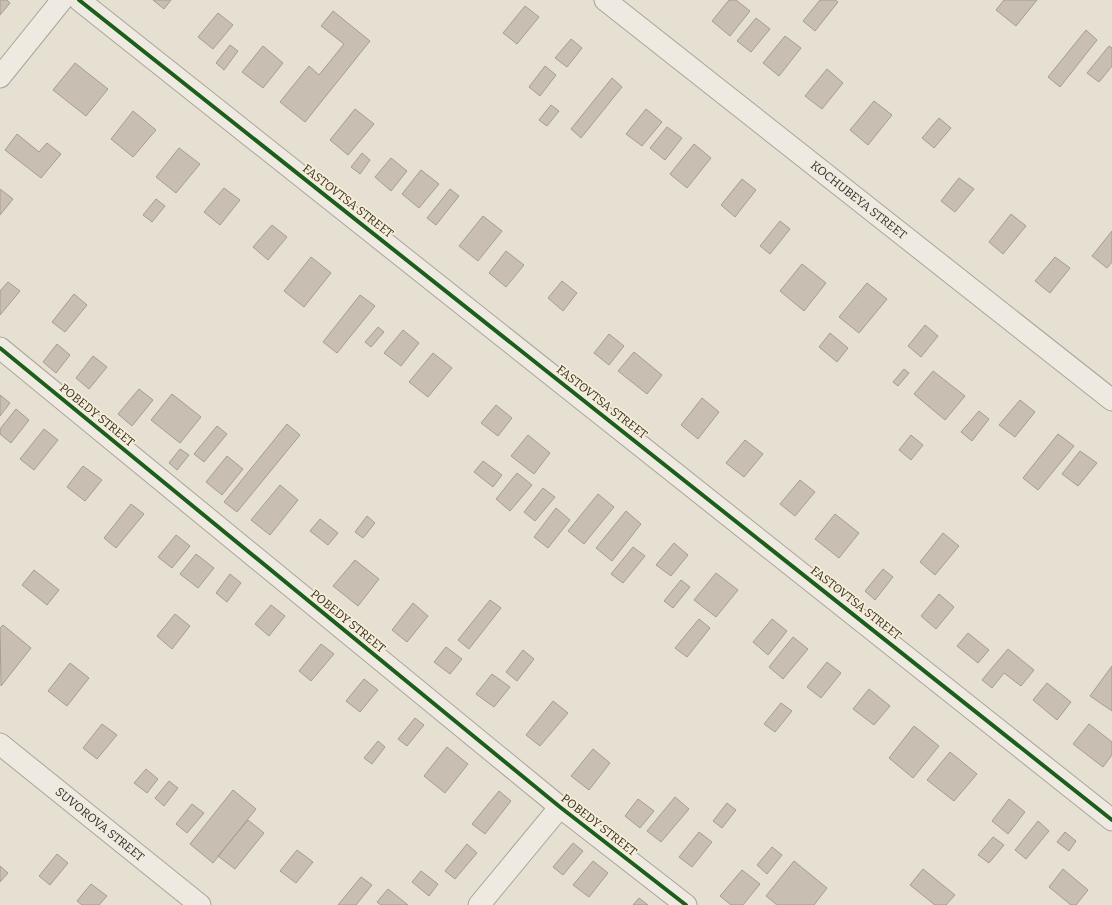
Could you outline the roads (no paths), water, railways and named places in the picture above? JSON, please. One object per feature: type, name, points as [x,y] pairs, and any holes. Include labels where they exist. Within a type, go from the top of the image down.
[{"type":"street","points":[[0,77],[62,0]]},
{"type":"street","name":"FASTOVTSA STREET","points":[[79,0],[1112,820]]},
{"type":"street","name":"KOCHUBEYA STREET","points":[[605,0],[1112,400]]},
{"type":"street","name":"POBEDY STREET","points":[[0,348],[560,807],[686,905]]},
{"type":"street","name":"SUVOROVA STREET","points":[[0,744],[200,905]]},
{"type":"street","points":[[479,905],[560,807]]}]
